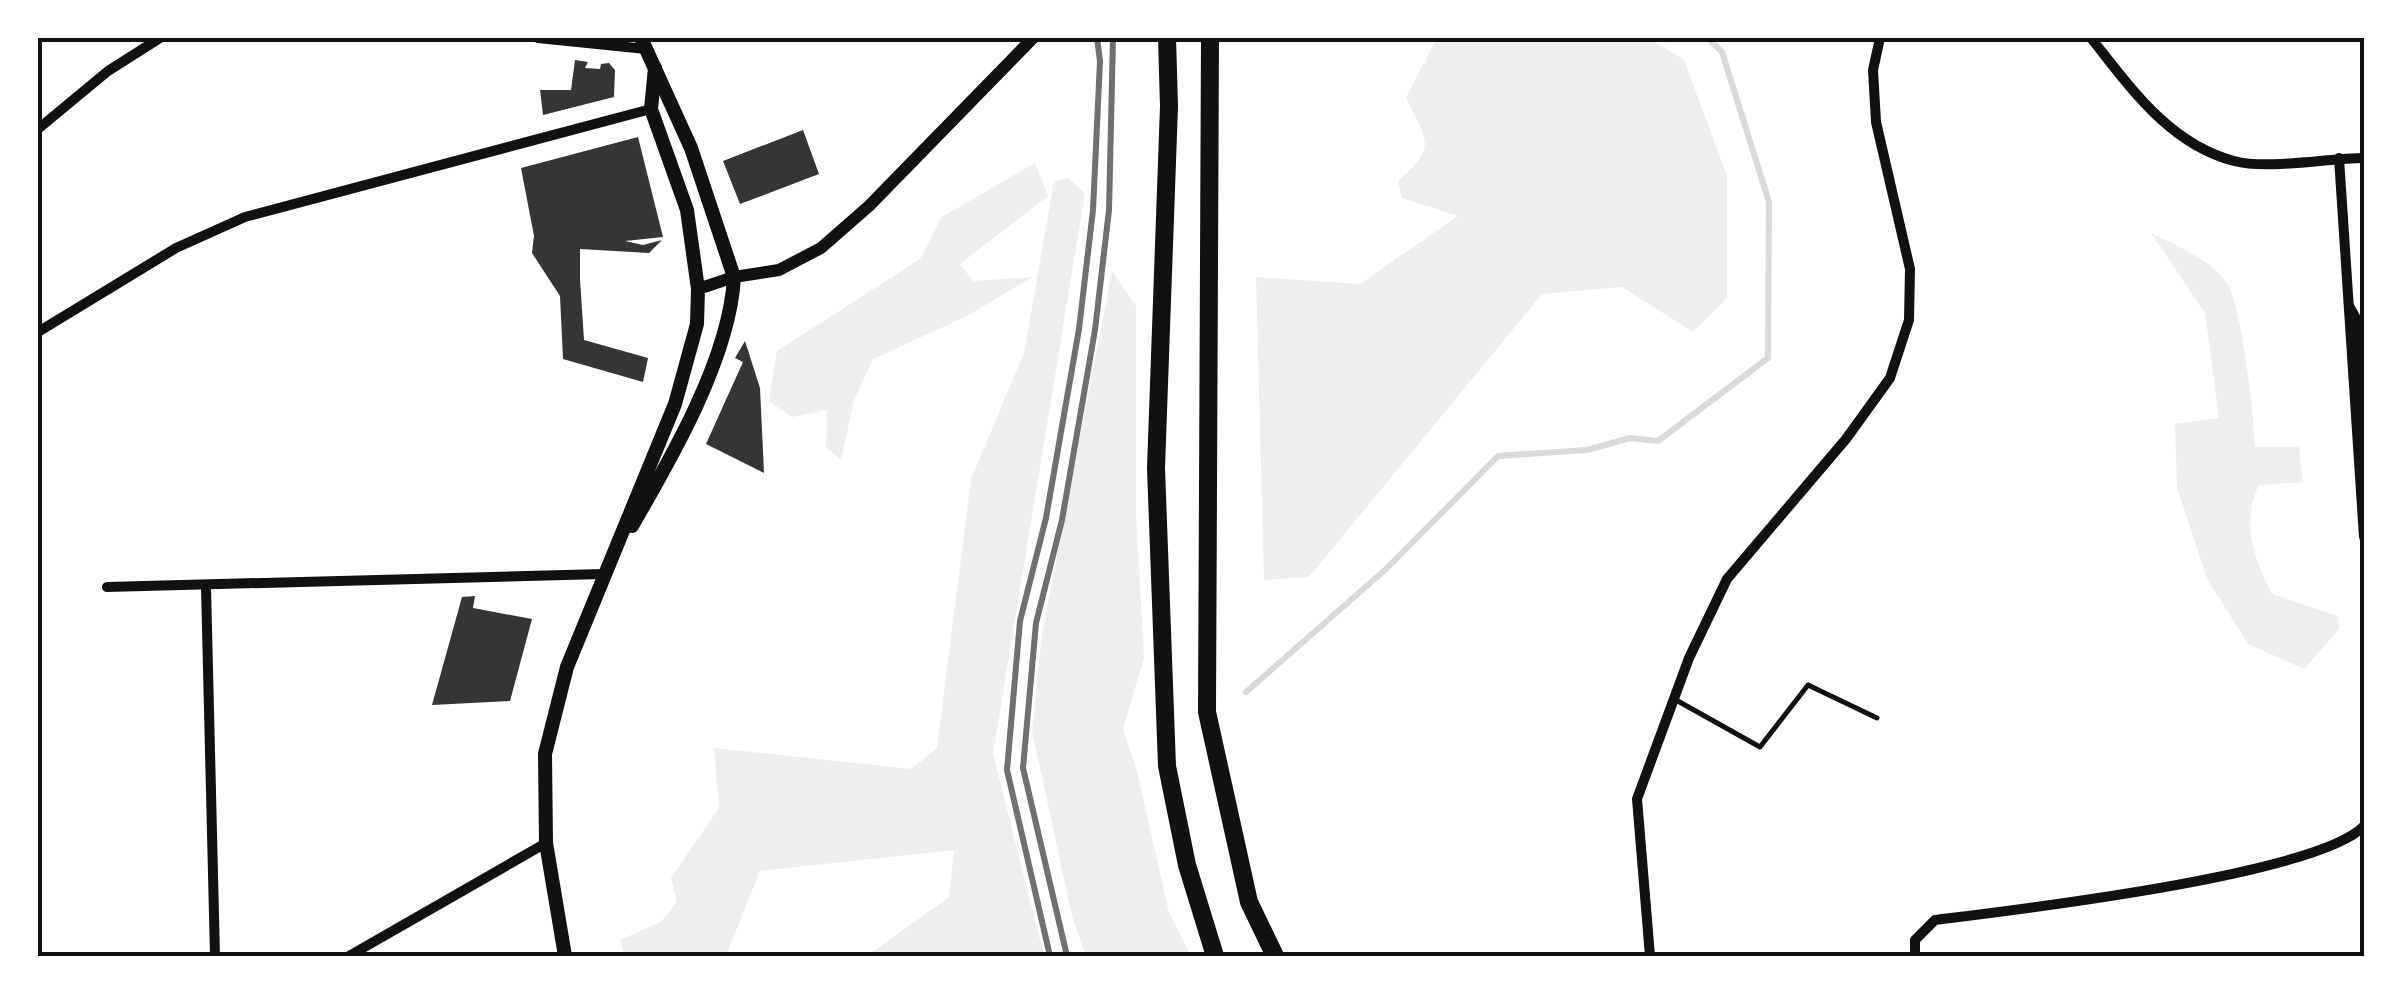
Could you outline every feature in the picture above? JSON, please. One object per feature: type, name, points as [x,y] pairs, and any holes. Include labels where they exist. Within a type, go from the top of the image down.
[{"type":"highway","points":[[1167,38],[1169,106],[1156,468],[1167,766],[1187,865],[1215,956]]},
{"type":"highway","points":[[1210,38],[1207,712],[1249,902],[1275,956]]},
{"type":"main road","points":[[603,574],[681,435],[719,348],[733,298],[734,277],[691,148],[644,43]]},
{"type":"main road","points":[[565,956],[546,843],[545,754],[566,667],[676,404],[698,324],[698,289],[687,210],[651,109],[654,68]]},
{"type":"street","points":[[38,129],[108,71],[160,38]]},
{"type":"street","points":[[538,38],[644,43]]},
{"type":"street","points":[[698,289],[734,277],[779,270],[821,248],[869,206],[1034,38]]},
{"type":"street","points":[[1650,956],[1637,800],[1674,699],[1727,579],[1846,439],[1890,378],[1910,320],[1910,269],[1876,122],[1873,70],[1880,38]]},
{"type":"street","points":[[2091,38],[2148,111],[2192,141],[2234,161],[2364,158]]},
{"type":"street","points":[[38,332],[176,248],[245,217],[651,109]]},
{"type":"street","points":[[2339,158],[2364,537]]},
{"type":"street","points":[[2348,306],[2358,322],[2364,402]]},
{"type":"street","points":[[107,587],[603,574]]},
{"type":"street","points":[[206,587],[215,956]]},
{"type":"street","points":[[1915,956],[1915,940],[1935,920],[2131,892],[2287,862],[2339,846],[2364,826]]},
{"type":"street","points":[[349,956],[546,843]]},
{"type":"lane","points":[[1674,699],[1760,746],[1808,685],[1877,718]]},
{"type":"shaded area","points":[[1437,38],[1649,38],[1684,60],[1727,176],[1727,298],[1693,332],[1622,287],[1542,294],[1309,577],[1264,580],[1256,277],[1360,284],[1458,216],[1402,198],[1398,181],[1424,151],[1423,134],[1406,98]]},
{"type":"shaded area","points":[[1035,163],[1048,196],[960,264],[973,281],[1033,277],[965,317],[873,359],[854,400],[841,460],[826,447],[827,410],[792,417],[769,401],[777,351],[920,259],[942,217]]},
{"type":"shaded area","points":[[1068,178],[1085,193],[993,754],[1044,956],[867,956],[949,897],[954,850],[760,871],[726,956],[625,956],[620,940],[661,922],[677,902],[671,878],[719,808],[714,748],[912,769],[937,748],[971,479],[1024,353],[1054,181]]},
{"type":"shaded area","points":[[2151,233],[2204,261],[2228,285],[2242,339],[2255,447],[2299,447],[2303,482],[2259,485],[2253,498],[2250,526],[2255,555],[2272,594],[2338,616],[2339,629],[2304,669],[2248,644],[2207,579],[2177,487],[2175,424],[2219,418],[2205,313]]},
{"type":"shaded area","points":[[1112,271],[1136,306],[1136,514],[1144,658],[1123,729],[1137,771],[1169,913],[1191,956],[1086,956],[1072,916],[1032,731],[1042,634]]},
{"type":"building","points":[[575,60],[588,62],[585,68],[600,69],[601,64],[609,63],[615,70],[614,97],[543,115],[540,90],[571,90]]},
{"type":"building","points":[[803,130],[819,174],[740,204],[723,161]]},
{"type":"building","points":[[638,137],[663,237],[625,241],[643,245],[662,240],[649,253],[580,249],[580,279],[584,340],[648,358],[643,382],[563,359],[560,296],[532,253],[534,236],[521,168]]},
{"type":"building","points":[[745,341],[760,388],[764,473],[706,444],[743,362],[735,358]]},
{"type":"building","points":[[475,596],[473,608],[532,619],[510,701],[432,705],[462,597]]},
{"type":"waterway","points":[[1246,692],[1386,569],[1498,456],[1587,450],[1630,438],[1658,441],[1768,358],[1769,202],[1722,52],[1708,38]]},
{"type":"railway","points":[[1050,956],[1007,770],[1020,621],[1046,518],[1079,329],[1093,210],[1100,61],[1097,38]]},
{"type":"railway","points":[[1067,956],[1023,768],[1036,623],[1062,520],[1095,330],[1109,210],[1113,38]]}]
